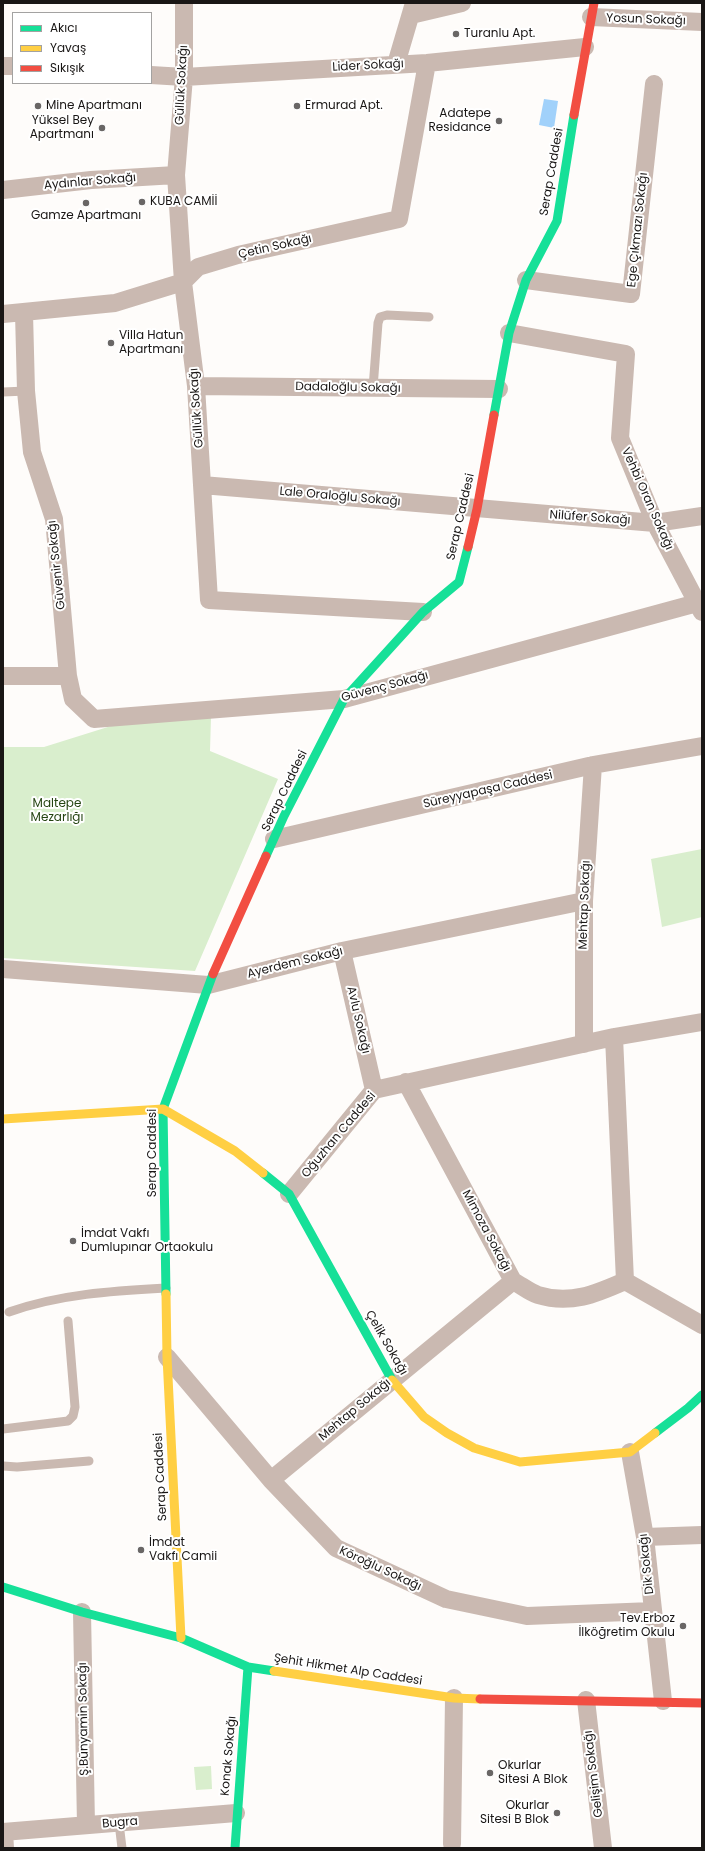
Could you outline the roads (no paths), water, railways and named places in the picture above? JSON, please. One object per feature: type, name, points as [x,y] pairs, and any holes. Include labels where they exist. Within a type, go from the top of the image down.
[{"type":"street","name":"Güllük Sokağı","points":[[184,3],[184,77],[176,175],[182,282],[196,386],[210,600],[423,612]]},
{"type":"street","points":[[396,64],[412,9],[462,3]]},
{"type":"street","name":"Yosun Sokağı","points":[[592,10],[702,22]]},
{"type":"street","name":"Serap Caddesi","points":[[181,1638],[167,1357],[164,1109],[208,985],[284,816],[344,699],[423,612],[459,582],[477,509],[509,333],[526,280],[557,221],[584,47],[592,10]]},
{"type":"street","name":"Lider Sokağı","points":[[152,75],[184,77],[427,63],[584,47]]},
{"type":"street","name":"Çetin Sokağı","points":[[3,314],[115,303],[182,282],[198,267],[238,255],[399,219],[427,63]]},
{"type":"street","name":"Ege Çıkmazı Sokağı","points":[[526,280],[631,294],[654,84]]},
{"type":"street","name":"Aydınlar Sokağı","points":[[3,190],[91,180],[176,175]]},
{"type":"street","name":"Güvenir Sokağı","points":[[24,313],[26,392],[32,452],[54,519],[68,676]]},
{"type":"street","name":"Vehbi Oran Sokağı","points":[[509,333],[626,354],[620,438],[656,523],[699,608]]},
{"type":"street","name":"Dadaloğlu Sokağı","points":[[196,386],[499,389]]},
{"type":"street","name":"Lale Oraloğlu Sokağı","points":[[202,485],[477,509]]},
{"type":"street","name":"Nilüfer Sokağı","points":[[477,509],[656,523],[702,516]]},
{"type":"street","name":"Güvenç Sokağı","points":[[68,676],[73,699],[94,719],[344,699],[699,608]]},
{"type":"street","points":[[3,676],[68,676]]},
{"type":"street","name":"Süreyyapaşa Caddesi","points":[[274,839],[593,765],[702,746]]},
{"type":"street","name":"Mehtap Sokağı","points":[[584,1044],[584,901],[593,765]]},
{"type":"street","name":"Ayerdem Sokağı","points":[[3,968],[208,985],[342,951],[584,901]]},
{"type":"street","name":"Avlu Sokağı","points":[[342,951],[374,1090]]},
{"type":"street","name":"Oğuzhan Caddesi","points":[[289,1194],[374,1090],[614,1037],[702,1022]]},
{"type":"street","points":[[614,1037],[625,1281],[702,1325]]},
{"type":"street","name":"Mimoza Sokağı","points":[[406,1082],[513,1281],[537,1294],[561,1300],[592,1295],[625,1281]]},
{"type":"street","points":[[3,1119],[164,1109],[235,1151],[289,1194]]},
{"type":"street","name":"Çelik Sokağı","points":[[289,1194],[392,1380],[424,1417],[474,1448],[520,1462],[630,1452]]},
{"type":"street","name":"Mehtap Sokağı","points":[[271,1480],[513,1281]]},
{"type":"street","name":"Köroğlu Sokağı","points":[[167,1357],[271,1480],[336,1548],[446,1599],[527,1616],[652,1611]]},
{"type":"street","points":[[630,1452],[688,1408],[702,1395]]},
{"type":"street","name":"Dik Sokağı","points":[[630,1452],[645,1537],[662,1701]]},
{"type":"street","points":[[645,1537],[702,1536]]},
{"type":"street","name":"Şehit Hikmet Alp Caddesi","points":[[3,1587],[82,1612],[181,1638],[248,1667],[454,1698],[702,1703]]},
{"type":"street","name":"Ş.Bünyamin Sokağı","points":[[82,1612],[86,1825]]},
{"type":"street","name":"Konak Sokağı","points":[[235,1848],[236,1813],[248,1667]]},
{"type":"street","points":[[452,1844],[454,1698]]},
{"type":"street","name":"Gelişim Sokağı","points":[[586,1700],[603,1848]]},
{"type":"street","name":"Bugra","points":[[4,1837],[86,1825],[236,1813]]},
{"type":"lane","points":[[373,388],[378,323],[380,317],[387,315],[429,317]]},
{"type":"lane","points":[[3,392],[26,392]]},
{"type":"lane","points":[[9,1312],[30,1304],[65,1296],[166,1288]]},
{"type":"lane","points":[[3,1429],[68,1421],[73,1416],[75,1407],[68,1321]]},
{"type":"lane","points":[[3,1466],[17,1467],[89,1461]]},
{"type":"lane","points":[[119,1823],[122,1848]]},
{"type":"water","points":[[544,99],[558,101],[554,128],[539,125]]},
{"type":"place","name":"Turanlu Apt.","points":[[456,34]]},
{"type":"place","name":"Mine Apartmanı","points":[[38,106]]},
{"type":"place","name":"Ermurad Apt.","points":[[297,106]]},
{"type":"place","name":"Adatepe Residance","points":[[499,121]]},
{"type":"place","name":"Yüksel Bey Apartmanı","points":[[102,128]]},
{"type":"place","name":"KUBA CAMİİ","points":[[142,202]]},
{"type":"place","name":"Gamze Apartmanı","points":[[86,203]]},
{"type":"place","name":"Villa Hatun Apartmanı","points":[[111,343]]},
{"type":"place","name":"İmdat Vakfı Dumlupınar Ortaokulu","points":[[73,1241]]},
{"type":"place","name":"İmdat Vakfı Camii","points":[[141,1550]]},
{"type":"place","name":"Tev.Erboz İlköğretim Okulu","points":[[683,1626]]},
{"type":"place","name":"Okurlar Sitesi A Blok","points":[[490,1773]]},
{"type":"place","name":"Okurlar Sitesi B Blok","points":[[557,1813]]},
{"type":"park label","name":"Maltepe Mezarlığı","points":[[57,811]]}]
